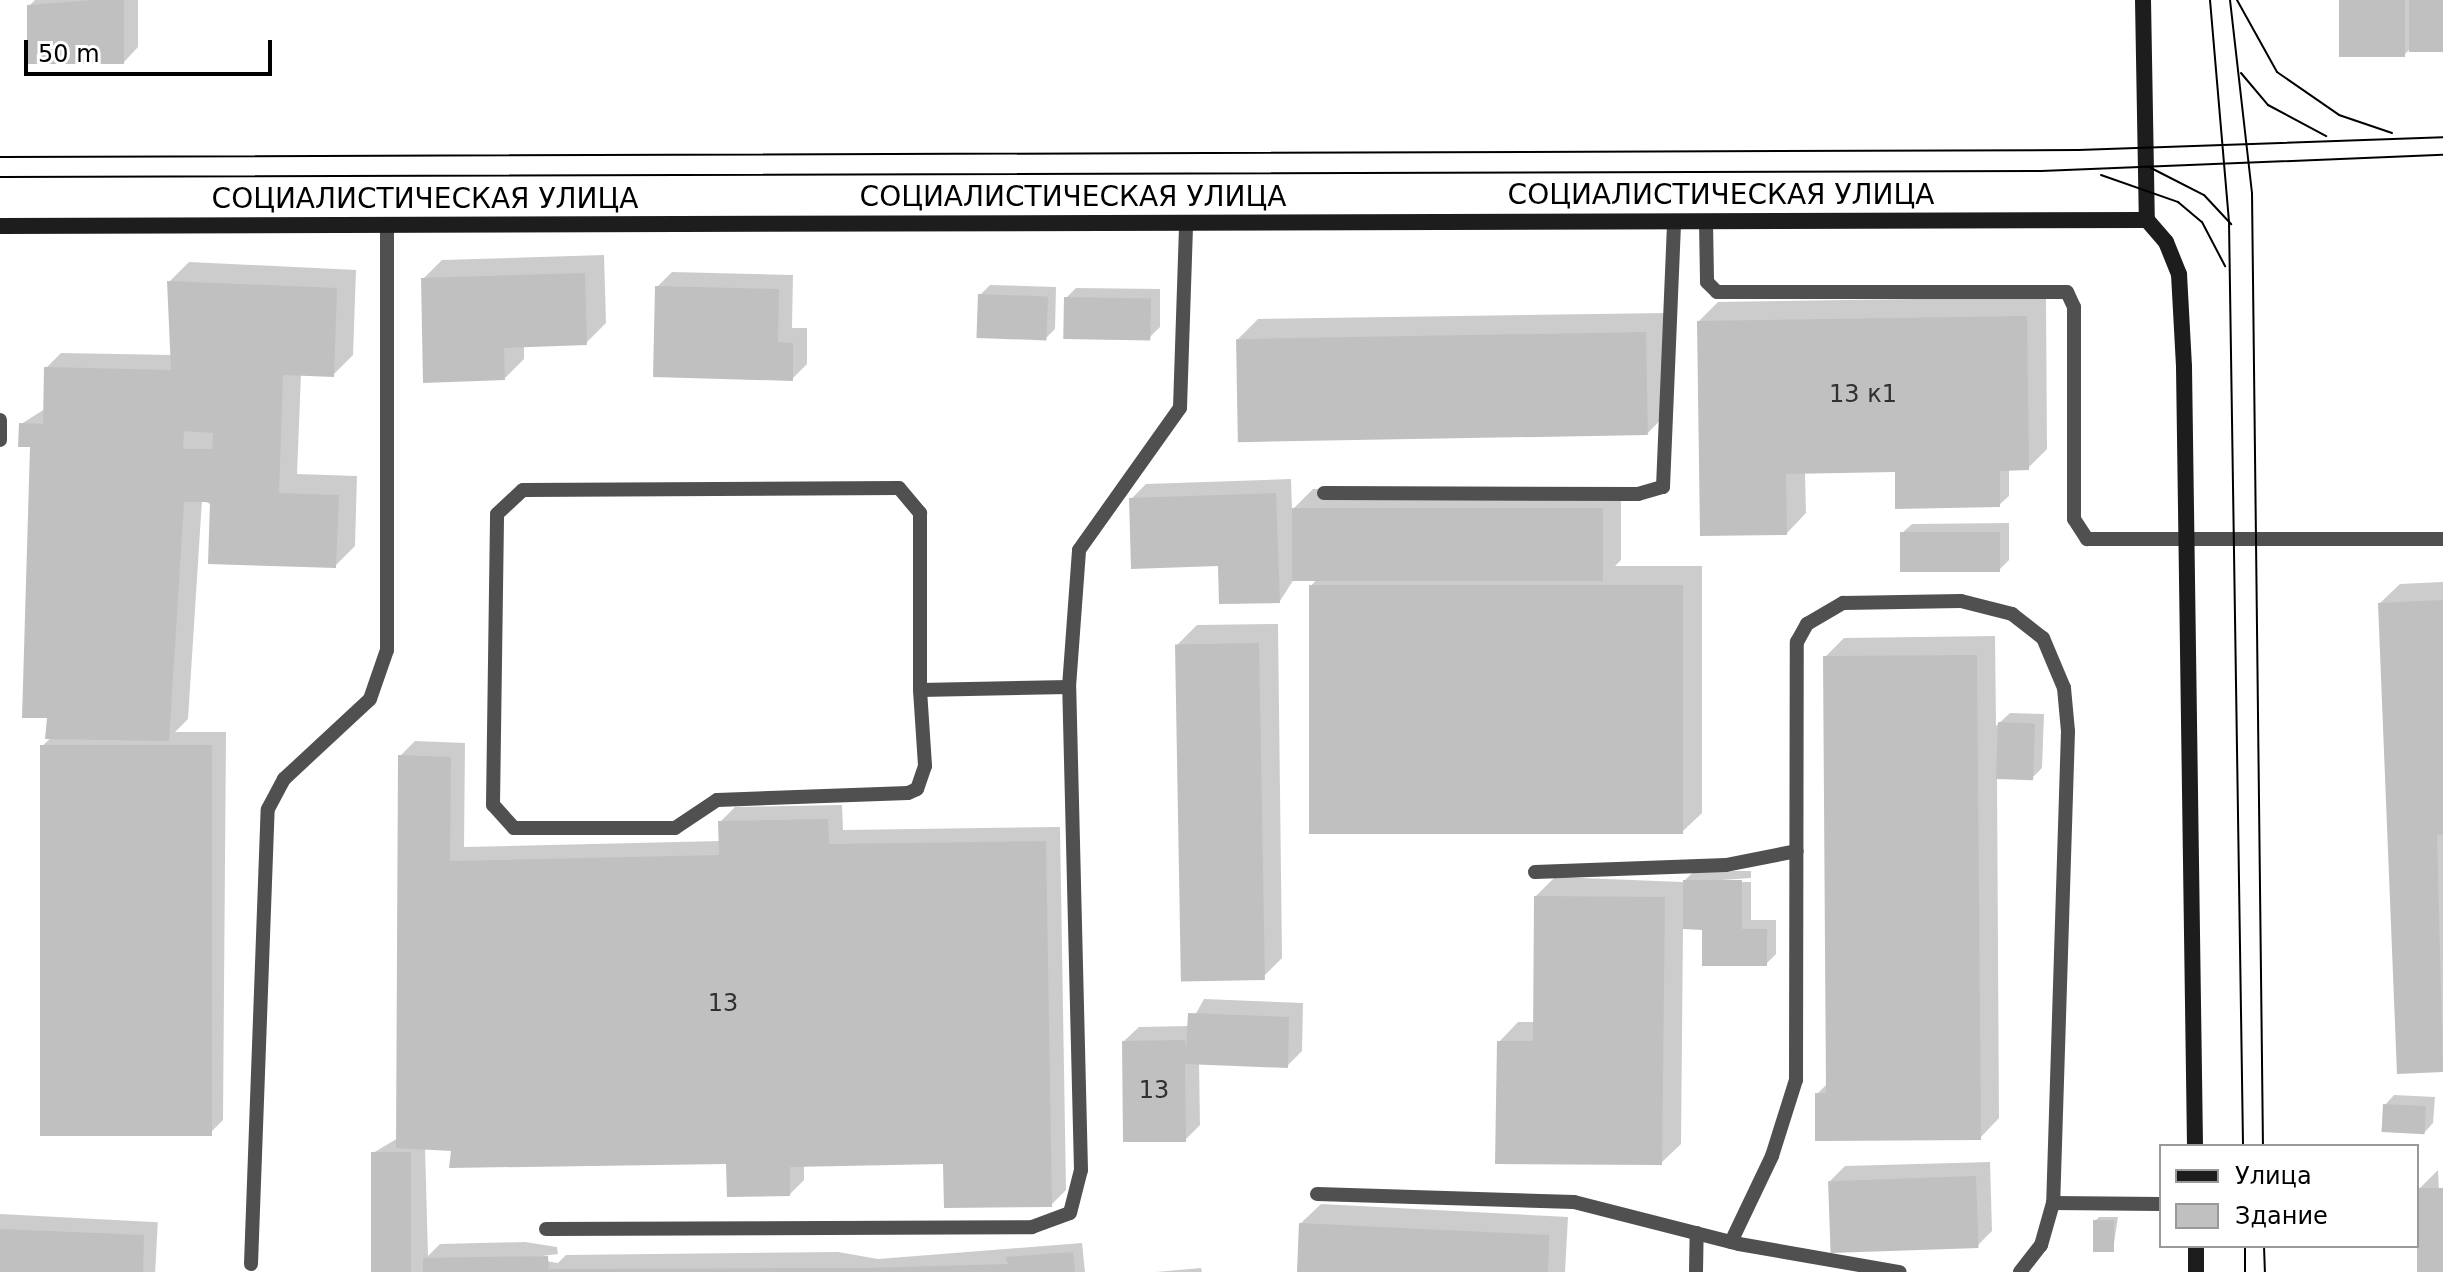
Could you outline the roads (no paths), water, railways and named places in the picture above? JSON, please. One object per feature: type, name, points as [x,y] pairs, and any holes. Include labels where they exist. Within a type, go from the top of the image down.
[{"type":"main road","points":[[2143,0],[2147,220],[2166,242],[2179,274],[2195,1144]]},
{"type":"main road","name":"СОЦИАЛИСТИЧЕСКАЯ УЛИЦА","points":[[0,226],[2147,220]]},
{"type":"main road","points":[[2196,1248],[2196,1272]]},
{"type":"lane","points":[[1324,493],[1638,494],[1663,487],[1674,221]]},
{"type":"lane","points":[[1706,222],[1707,282],[1717,292],[2067,292],[2074,307],[2077,531],[2099,543],[2443,539]]},
{"type":"lane","points":[[546,1229],[1032,1227],[1070,1213],[1081,1170],[1069,687],[1079,550],[1180,408],[1186,223]]},
{"type":"lane","points":[[251,1264],[268,809],[284,779],[370,699],[387,650],[387,225]]},
{"type":"lane","points":[[0,420],[0,440]]},
{"type":"lane","points":[[899,488],[920,513],[920,690],[925,766],[917,789],[908,793],[717,800],[675,828],[514,828],[493,805],[497,514],[523,490],[899,488]]},
{"type":"lane","points":[[1731,1242],[1794,1096],[1797,642],[1807,624],[1843,603],[1874,598],[1961,601],[2012,614],[2043,638],[2064,688],[2068,731],[2053,1203],[2041,1245],[2020,1272]]},
{"type":"lane","points":[[920,690],[1069,687]]},
{"type":"lane","points":[[1535,872],[1726,865],[1797,851]]},
{"type":"lane","points":[[1317,1194],[1574,1202],[1731,1242],[1900,1272]]},
{"type":"lane","points":[[2053,1203],[2159,1204]]},
{"type":"lane","points":[[1696,1272],[1697,1233]]},
{"type":"tram line","points":[[2210,0],[2229,222],[2243,1144]]},
{"type":"tram line","points":[[2230,0],[2252,193],[2263,1144]]},
{"type":"tram line","points":[[2237,0],[2277,72],[2339,115],[2392,133]]},
{"type":"tram line","points":[[2241,73],[2268,105],[2326,136]]},
{"type":"tram line","points":[[0,157],[2078,150],[2443,137]]},
{"type":"tram line","points":[[0,177],[2041,171],[2443,155]]},
{"type":"tram line","points":[[2151,168],[2204,195],[2231,224]]},
{"type":"tram line","points":[[2101,175],[2178,202],[2202,222],[2225,266]]},
{"type":"tram line","points":[[2245,1248],[2245,1272]]},
{"type":"tram line","points":[[2264,1248],[2265,1272]]}]
